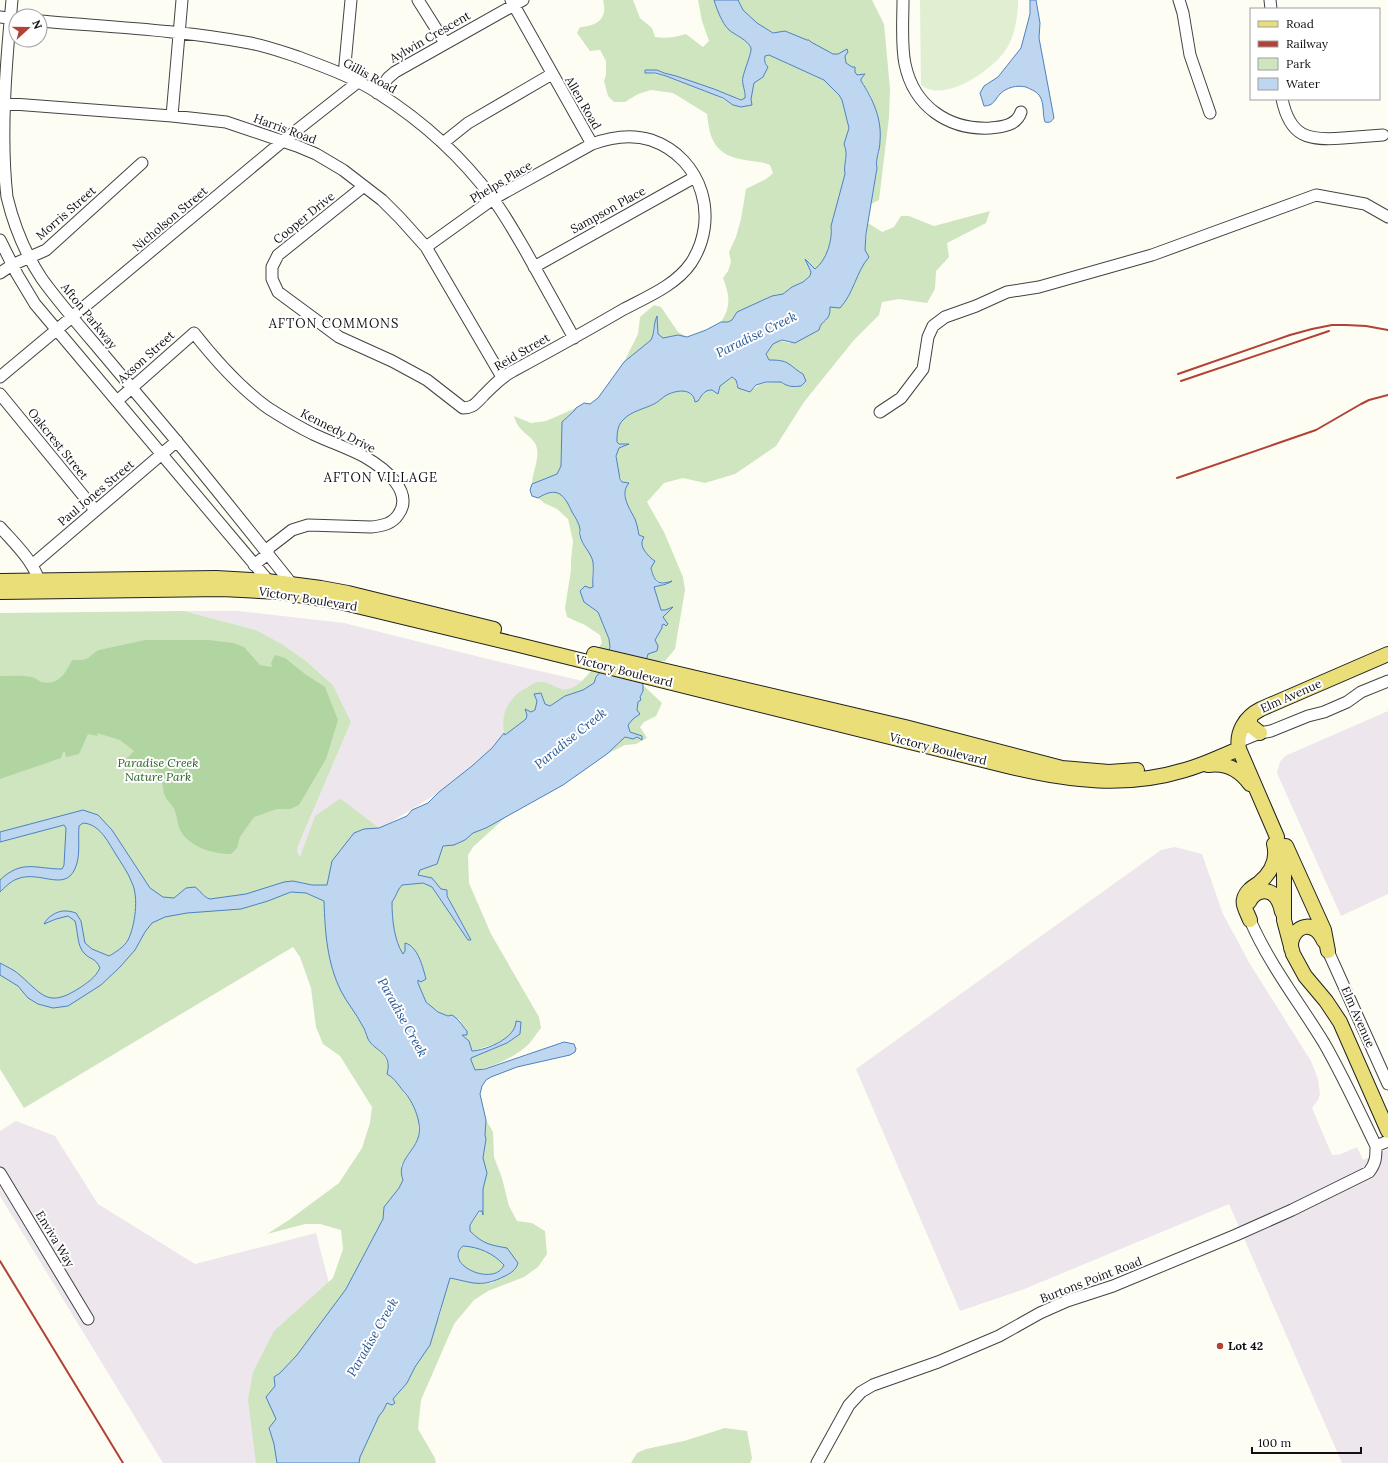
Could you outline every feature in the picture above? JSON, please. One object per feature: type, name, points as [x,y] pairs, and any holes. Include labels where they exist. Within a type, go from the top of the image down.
[{"type":"main road","name":"Victory Boulevard","points":[[0,592],[40,586],[216,578],[268,581],[348,604],[585,656],[658,674],[904,726],[1062,768],[1102,776],[1116,782],[1158,777],[1196,767],[1238,746]]},
{"type":"main road","name":"Victory Boulevard","points":[[0,580],[40,586],[280,592],[293,589]]},
{"type":"main road","name":"Elm Avenue","points":[[1238,746],[1241,728],[1250,717],[1261,709],[1388,654]]},
{"type":"main road","points":[[1250,717],[1250,725],[1266,732]]},
{"type":"main road","name":"Victory Boulevard","points":[[1102,776],[1173,765],[1238,746]]},
{"type":"main road","points":[[1238,746],[1257,794],[1278,840],[1324,930],[1328,951]]},
{"type":"main road","points":[[1196,767],[1217,764],[1232,767],[1244,776],[1257,794]]},
{"type":"main road","points":[[1278,840],[1283,859],[1284,920]]},
{"type":"main road","points":[[1250,920],[1244,905],[1244,898],[1248,891],[1268,874],[1276,854],[1278,840]]},
{"type":"main road","points":[[1259,883],[1270,879],[1284,879]]},
{"type":"main road","points":[[1250,920],[1248,908],[1250,900],[1254,895],[1263,891],[1271,893],[1276,898],[1281,909],[1292,951],[1305,976],[1336,1015],[1388,1131]]},
{"type":"main road","points":[[1292,951],[1291,939],[1295,932],[1302,928],[1309,927],[1315,929],[1320,934],[1328,951]]},
{"type":"street","points":[[172,116],[182,0]]},
{"type":"street","points":[[344,75],[351,0]]},
{"type":"street","points":[[418,0],[444,44]]},
{"type":"street","points":[[903,0],[904,63],[914,89],[929,108],[947,120],[967,127],[980,128],[1000,127],[1016,122],[1021,112]]},
{"type":"street","points":[[1179,0],[1183,13],[1190,55],[1210,113]]},
{"type":"street","name":"Aylwin Crescent","points":[[377,93],[388,78],[395,72],[516,1]]},
{"type":"street","name":"Allen Road","points":[[516,1],[552,74],[592,144],[605,139],[622,137],[652,140],[684,161],[695,177],[705,206],[705,222],[700,244],[689,265],[660,289],[574,338]]},
{"type":"street","name":"Gillis Road","points":[[48,22],[179,33],[251,43],[276,50],[344,75],[377,93],[412,117],[443,143],[466,166],[493,199],[574,338]]},
{"type":"street","name":"Afton Parkway","points":[[8,29],[1,103],[1,172],[15,222],[30,257],[42,278],[72,317],[177,441],[266,552],[293,589]]},
{"type":"street","points":[[443,143],[468,123],[552,74]]},
{"type":"street","name":"Nicholson Street","points":[[0,378],[283,141],[358,82]]},
{"type":"street","points":[[1282,100],[1285,111],[1292,126],[1308,137],[1323,140],[1383,135]]},
{"type":"street","name":"Harris Road","points":[[1,103],[172,116],[226,122],[316,154],[343,170],[382,200],[426,247],[502,377]]},
{"type":"street","name":"Phelps Place","points":[[426,247],[493,199],[592,144]]},
{"type":"street","name":"Morris Street","points":[[0,273],[12,265],[46,250],[142,163]]},
{"type":"street","name":"Sampson Place","points":[[534,267],[695,177]]},
{"type":"street","name":"Cooper Drive","points":[[364,186],[278,255],[272,267],[272,279],[278,292],[339,337],[392,361],[427,380],[448,396]]},
{"type":"street","points":[[880,412],[901,398],[923,369],[928,337],[933,326],[945,317],[976,306],[1007,292],[1039,287],[1152,255],[1316,195],[1365,204],[1388,217]]},
{"type":"street","points":[[0,240],[12,265],[35,304],[56,331],[117,401],[254,565],[280,592]]},
{"type":"street","name":"Axson Street","points":[[117,401],[194,333]]},
{"type":"street","name":"Kennedy Drive","points":[[194,333],[227,373],[245,390],[296,426],[366,458],[382,470],[400,487],[403,499],[402,509],[395,519],[389,523],[371,527],[308,525],[292,530],[266,552],[264,557],[254,565]]},
{"type":"street","name":"Reid Street","points":[[448,396],[463,408],[472,406],[502,377],[574,338]]},
{"type":"street","name":"Oakcrest Street","points":[[0,394],[95,510]]},
{"type":"street","name":"Paul Jones Street","points":[[32,565],[177,441]]},
{"type":"street","points":[[0,527],[32,565],[40,586]]},
{"type":"street","points":[[1238,746],[1266,732],[1308,716],[1324,712],[1347,702],[1361,692],[1388,681]]},
{"type":"street","points":[[1250,920],[1281,977],[1324,1043],[1376,1146],[1388,1141]]},
{"type":"street","name":"Elm Avenue","points":[[1328,951],[1388,1084]]},
{"type":"street","name":"Burtons Point Road","points":[[817,1463],[849,1405],[861,1392],[873,1385],[938,1362],[999,1336],[1055,1306],[1113,1286],[1292,1210],[1369,1172],[1376,1160],[1376,1146]]},
{"type":"street","name":"Enviva Way","points":[[0,1173],[88,1319]]},
{"type":"shaded area","points":[[184,611],[239,611],[344,623],[600,685],[581,704],[388,824],[281,917],[298,846],[351,722],[333,685],[306,661],[282,644],[256,630]]},
{"type":"shaded area","points":[[1388,711],[1388,894],[1341,916],[1277,773],[1280,762],[1285,756]]},
{"type":"shaded area","points":[[1175,847],[1202,854],[1223,914],[1250,964],[1311,1061],[1318,1079],[1320,1094],[1318,1100],[1312,1108],[1332,1155],[1341,1154],[1357,1147],[1363,1160],[1388,1149],[1388,1463],[1342,1463],[1229,1204],[1022,1290],[960,1311],[856,1069],[1161,850]]},
{"type":"shaded area","points":[[16,1121],[55,1136],[98,1204],[195,1264],[316,1233],[335,1306],[297,1355],[277,1463],[163,1463],[0,1196],[0,1131]]},
{"type":"green space","points":[[603,0],[633,0],[640,18],[652,28],[655,37],[663,38],[686,34],[703,47],[709,41],[702,21],[698,0],[714,0],[726,27],[747,43],[751,48],[743,79],[745,98],[741,100],[728,94],[657,70],[645,73],[666,76],[690,84],[733,105],[751,99],[754,83],[765,64],[765,56],[769,55],[824,80],[839,95],[842,100],[849,128],[844,144],[846,152],[845,174],[831,226],[831,238],[828,250],[815,270],[806,261],[811,272],[810,276],[803,282],[792,287],[783,294],[772,296],[737,312],[732,320],[728,322],[721,322],[728,306],[727,290],[723,278],[728,271],[731,262],[729,252],[736,237],[741,219],[746,189],[764,180],[773,173],[770,165],[735,158],[721,150],[712,139],[707,114],[673,93],[651,90],[638,94],[625,102],[614,102],[608,96],[604,81],[606,75],[606,61],[600,50],[590,51],[577,33],[580,27],[592,25],[600,20],[604,12]]},
{"type":"green space","points":[[738,0],[872,0],[884,24],[890,89],[889,117],[879,200],[871,204],[877,169],[876,162],[879,153],[871,96],[861,81],[865,75],[857,75],[852,67],[846,63],[845,56],[848,50],[838,54],[833,54],[785,31],[773,33],[757,23],[743,10]]},
{"type":"green space","points":[[920,0],[1018,0],[1016,25],[1010,43],[1001,56],[968,82],[943,90],[931,90],[921,85]]},
{"type":"green space","points":[[990,211],[986,223],[947,243],[949,257],[936,271],[935,289],[927,303],[899,299],[882,302],[879,315],[854,340],[804,402],[776,446],[735,474],[705,483],[683,478],[664,483],[647,502],[664,532],[683,577],[685,590],[675,649],[665,661],[645,661],[648,654],[658,646],[655,640],[664,623],[663,617],[665,610],[661,610],[654,587],[662,584],[667,585],[670,582],[661,582],[654,578],[651,568],[653,561],[647,556],[642,546],[635,520],[627,506],[625,491],[626,486],[623,483],[619,473],[617,462],[617,452],[619,448],[628,444],[619,444],[617,442],[618,429],[622,421],[629,415],[654,404],[665,396],[674,392],[687,392],[694,397],[695,402],[698,401],[707,390],[712,389],[718,394],[720,386],[733,377],[736,379],[736,385],[750,392],[761,384],[768,383],[781,382],[791,386],[801,386],[803,374],[785,362],[779,360],[769,360],[766,354],[775,343],[781,341],[789,343],[820,326],[829,316],[830,307],[852,290],[863,264],[869,257],[865,250],[868,223],[882,232],[894,227],[901,216],[909,216],[934,226]]},
{"type":"green space","points":[[654,305],[661,307],[678,332],[687,337],[678,335],[663,338],[659,336],[657,317],[651,340],[624,362],[638,334],[640,317]]},
{"type":"green space","points":[[576,408],[562,422],[561,466],[557,474],[532,484],[537,458],[535,442],[521,430],[514,416],[531,423],[546,421]]},
{"type":"green space","points":[[551,492],[560,494],[567,500],[580,528],[579,534],[583,544],[590,552],[593,563],[593,587],[590,588],[584,602],[598,612],[609,639],[610,647],[608,651],[598,649],[602,643],[600,635],[585,625],[567,617],[565,608],[571,570],[573,541],[568,519],[557,509],[544,503],[538,498]]},
{"type":"green space","name":"Paradise Creek Nature Park","points":[[184,611],[256,630],[282,644],[306,661],[333,685],[351,722],[298,846],[297,852],[300,857],[315,816],[341,799],[379,828],[364,829],[332,861],[327,885],[312,885],[297,881],[287,894],[297,892],[311,895],[324,901],[325,928],[341,990],[363,1026],[369,1041],[381,1051],[393,1077],[411,1100],[418,1116],[419,1138],[401,1165],[403,1180],[399,1188],[384,1207],[383,1219],[346,1289],[297,1355],[280,1373],[274,1377],[275,1386],[266,1397],[276,1419],[269,1428],[274,1444],[277,1463],[256,1463],[248,1400],[253,1372],[274,1331],[333,1278],[343,1249],[341,1230],[320,1224],[305,1224],[267,1234],[289,1220],[339,1183],[362,1148],[370,1123],[372,1107],[340,1056],[323,1044],[316,1027],[311,988],[300,957],[293,947],[24,1108],[0,1069],[0,613]]},
{"type":"green space","points":[[145,640],[209,640],[233,643],[244,647],[260,665],[272,667],[271,663],[275,655],[285,658],[305,674],[325,687],[338,720],[326,759],[299,805],[290,809],[277,809],[254,817],[240,837],[237,848],[231,854],[209,851],[195,845],[184,836],[180,830],[174,809],[165,796],[162,781],[159,776],[153,770],[137,769],[123,762],[134,751],[120,740],[97,733],[98,736],[88,734],[79,754],[66,757],[65,752],[63,752],[61,758],[0,779],[0,676],[27,676],[42,682],[53,682],[64,674],[72,660],[85,660],[99,650]]},
{"type":"green space","points":[[594,668],[602,670],[596,677],[594,683],[583,690],[565,696],[550,706],[545,704],[535,694],[537,701],[535,710],[531,712],[525,710],[527,715],[526,719],[505,735],[503,720],[507,707],[521,691],[538,682],[543,682],[561,689],[572,688],[585,678]]},
{"type":"green space","points":[[643,685],[662,703],[656,716],[644,722],[640,727],[647,738],[636,744],[625,745],[607,754],[625,737],[633,739],[637,737],[642,740],[642,736],[630,732],[628,725],[636,715],[638,702],[643,691]]},
{"type":"green space","points":[[508,815],[473,847],[468,855],[469,883],[491,934],[539,1017],[541,1028],[529,1044],[518,1053],[496,1064],[475,1070],[470,1060],[471,1058],[507,1043],[516,1026],[510,1036],[495,1044],[472,1051],[461,1035],[467,1034],[467,1031],[463,1027],[460,1020],[438,1012],[426,1002],[418,983],[418,979],[421,982],[426,979],[415,950],[405,951],[403,955],[397,943],[393,922],[392,902],[402,885],[423,883],[432,887],[468,940],[471,940],[447,896],[447,890],[441,889],[432,878],[418,875],[420,870],[437,864],[443,846],[454,845],[465,840],[473,833],[486,828]]},
{"type":"green space","points":[[486,1120],[493,1132],[494,1157],[502,1178],[509,1206],[517,1221],[532,1223],[545,1231],[547,1254],[538,1267],[524,1277],[488,1291],[474,1300],[454,1324],[421,1400],[418,1429],[435,1458],[436,1463],[359,1463],[360,1457],[379,1416],[387,1403],[394,1404],[393,1399],[407,1383],[440,1315],[450,1278],[479,1284],[492,1283],[511,1272],[509,1252],[507,1249],[487,1243],[479,1239],[470,1231],[470,1226],[480,1211],[482,1211],[483,1215],[483,1189],[487,1173],[483,1158],[486,1139]]},
{"type":"green space","points":[[463,1245],[475,1247],[491,1253],[504,1265],[498,1272],[490,1274],[481,1274],[472,1271],[464,1266],[459,1259],[458,1252]]},
{"type":"green space","points":[[725,1428],[747,1431],[752,1458],[750,1463],[631,1463],[637,1453],[646,1449],[684,1441]]},
{"type":"water","name":"Paradise Creek","points":[[714,0],[738,0],[743,10],[757,23],[773,33],[785,31],[809,40],[833,54],[838,54],[847,49],[848,52],[845,56],[846,63],[852,67],[855,67],[855,72],[857,75],[865,74],[861,81],[876,110],[880,125],[880,145],[866,234],[865,250],[869,257],[861,269],[845,302],[840,308],[830,307],[829,315],[820,326],[819,330],[795,343],[782,340],[777,342],[773,344],[766,354],[769,360],[779,360],[785,362],[803,374],[806,381],[801,386],[786,385],[781,382],[766,382],[756,385],[750,392],[738,388],[736,380],[732,377],[720,386],[718,394],[712,390],[707,391],[698,401],[695,402],[694,397],[687,392],[674,392],[665,396],[654,404],[631,414],[620,424],[617,433],[617,442],[619,444],[629,444],[619,448],[616,456],[620,479],[622,482],[629,483],[625,492],[626,501],[635,519],[639,535],[644,537],[642,542],[643,548],[655,561],[651,568],[655,579],[660,583],[672,581],[654,587],[661,610],[673,607],[663,617],[668,624],[666,626],[664,624],[662,625],[662,628],[655,640],[658,646],[657,651],[648,654],[641,679],[643,691],[640,697],[641,700],[638,702],[637,710],[640,714],[628,725],[630,732],[642,736],[642,740],[637,737],[633,739],[625,737],[607,754],[563,785],[486,828],[473,833],[465,840],[454,845],[443,846],[437,864],[420,870],[418,875],[432,878],[441,889],[447,890],[447,896],[471,940],[468,940],[432,887],[423,883],[402,885],[392,902],[392,915],[397,942],[403,954],[405,951],[405,943],[410,945],[417,953],[426,979],[421,982],[418,980],[418,983],[426,1002],[438,1012],[448,1016],[452,1015],[459,1021],[467,1031],[467,1035],[462,1035],[469,1041],[472,1051],[493,1046],[500,1042],[511,1033],[515,1027],[516,1021],[521,1022],[520,1034],[507,1043],[471,1058],[475,1070],[485,1069],[564,1042],[574,1044],[576,1049],[575,1052],[570,1055],[517,1067],[491,1077],[486,1080],[482,1086],[480,1094],[486,1120],[486,1139],[483,1158],[487,1173],[483,1189],[483,1215],[482,1211],[479,1211],[470,1225],[470,1231],[479,1239],[487,1243],[507,1248],[518,1263],[516,1268],[511,1272],[497,1280],[490,1282],[472,1283],[450,1278],[430,1345],[415,1367],[407,1383],[393,1399],[395,1403],[392,1405],[387,1403],[379,1416],[360,1457],[359,1463],[277,1463],[274,1444],[269,1428],[276,1419],[266,1397],[275,1386],[274,1377],[280,1373],[297,1355],[346,1289],[383,1219],[384,1207],[399,1188],[403,1180],[401,1174],[403,1163],[416,1143],[419,1133],[419,1121],[412,1103],[395,1081],[387,1074],[388,1061],[368,1039],[364,1028],[343,995],[336,980],[328,947],[324,901],[306,893],[291,892],[241,909],[187,913],[165,917],[152,923],[135,950],[101,985],[68,1006],[53,1008],[38,1004],[28,998],[18,986],[0,975],[0,963],[16,972],[41,994],[47,997],[60,997],[78,989],[88,982],[100,968],[94,960],[86,955],[82,950],[75,921],[68,916],[44,924],[45,921],[56,913],[63,911],[76,913],[81,921],[85,943],[92,949],[109,956],[124,945],[128,940],[133,927],[136,903],[134,889],[126,871],[106,838],[94,826],[83,823],[79,826],[77,863],[73,873],[67,878],[53,880],[26,877],[12,881],[0,892],[0,880],[15,869],[30,867],[62,869],[64,865],[66,828],[64,825],[0,842],[0,832],[83,810],[98,815],[112,830],[150,888],[163,897],[174,898],[186,888],[195,887],[210,899],[246,894],[284,882],[293,881],[312,885],[327,885],[332,861],[354,833],[364,829],[379,828],[407,816],[412,810],[428,803],[492,748],[504,733],[505,735],[526,719],[527,715],[525,709],[531,712],[535,710],[537,701],[534,694],[541,693],[545,704],[550,706],[565,696],[583,690],[594,683],[596,677],[602,670],[610,647],[609,639],[598,612],[584,602],[580,591],[585,586],[590,588],[593,587],[592,558],[581,539],[578,522],[563,496],[555,492],[545,494],[538,498],[532,496],[530,490],[532,484],[557,474],[561,466],[562,422],[576,408],[584,403],[590,404],[598,398],[624,362],[651,340],[657,316],[658,334],[663,338],[678,335],[687,337],[706,330],[721,322],[728,322],[732,320],[737,312],[772,296],[783,294],[810,276],[811,272],[805,259],[815,269],[822,261],[828,250],[831,238],[831,226],[845,174],[846,152],[844,144],[849,128],[842,100],[824,80],[769,55],[765,56],[765,62],[768,67],[763,77],[754,83],[751,99],[752,105],[741,107],[733,105],[723,98],[666,76],[655,73],[645,73],[645,70],[657,70],[714,89],[741,100],[745,98],[743,79],[751,48],[747,43],[726,27]],"holes":[[[463,1246],[480,1249],[490,1254],[504,1265],[499,1272],[490,1274],[481,1274],[472,1271],[464,1266],[459,1260],[458,1253]]]},
{"type":"water","points":[[1030,0],[1036,0],[1040,23],[1039,38],[1054,118],[1049,122],[1045,122],[1041,98],[1035,91],[1026,87],[1016,86],[1009,88],[1000,94],[992,104],[987,106],[984,106],[980,93],[984,86],[998,77],[1021,48],[1030,14]]},
{"type":"railway","points":[[1178,374],[1290,335],[1312,329],[1332,325],[1346,325],[1366,326],[1388,330]]},
{"type":"railway","points":[[1181,381],[1329,331]]},
{"type":"railway","points":[[1177,478],[1316,430],[1369,400],[1388,395]]},
{"type":"railway","points":[[0,1261],[123,1463]]},
{"type":"place","name":"Lot 42","points":[[1220,1346]]},
{"type":"district","name":"AFTON COMMONS","points":[[334,323]]},
{"type":"district","name":"AFTON VILLAGE","points":[[381,477]]}]
